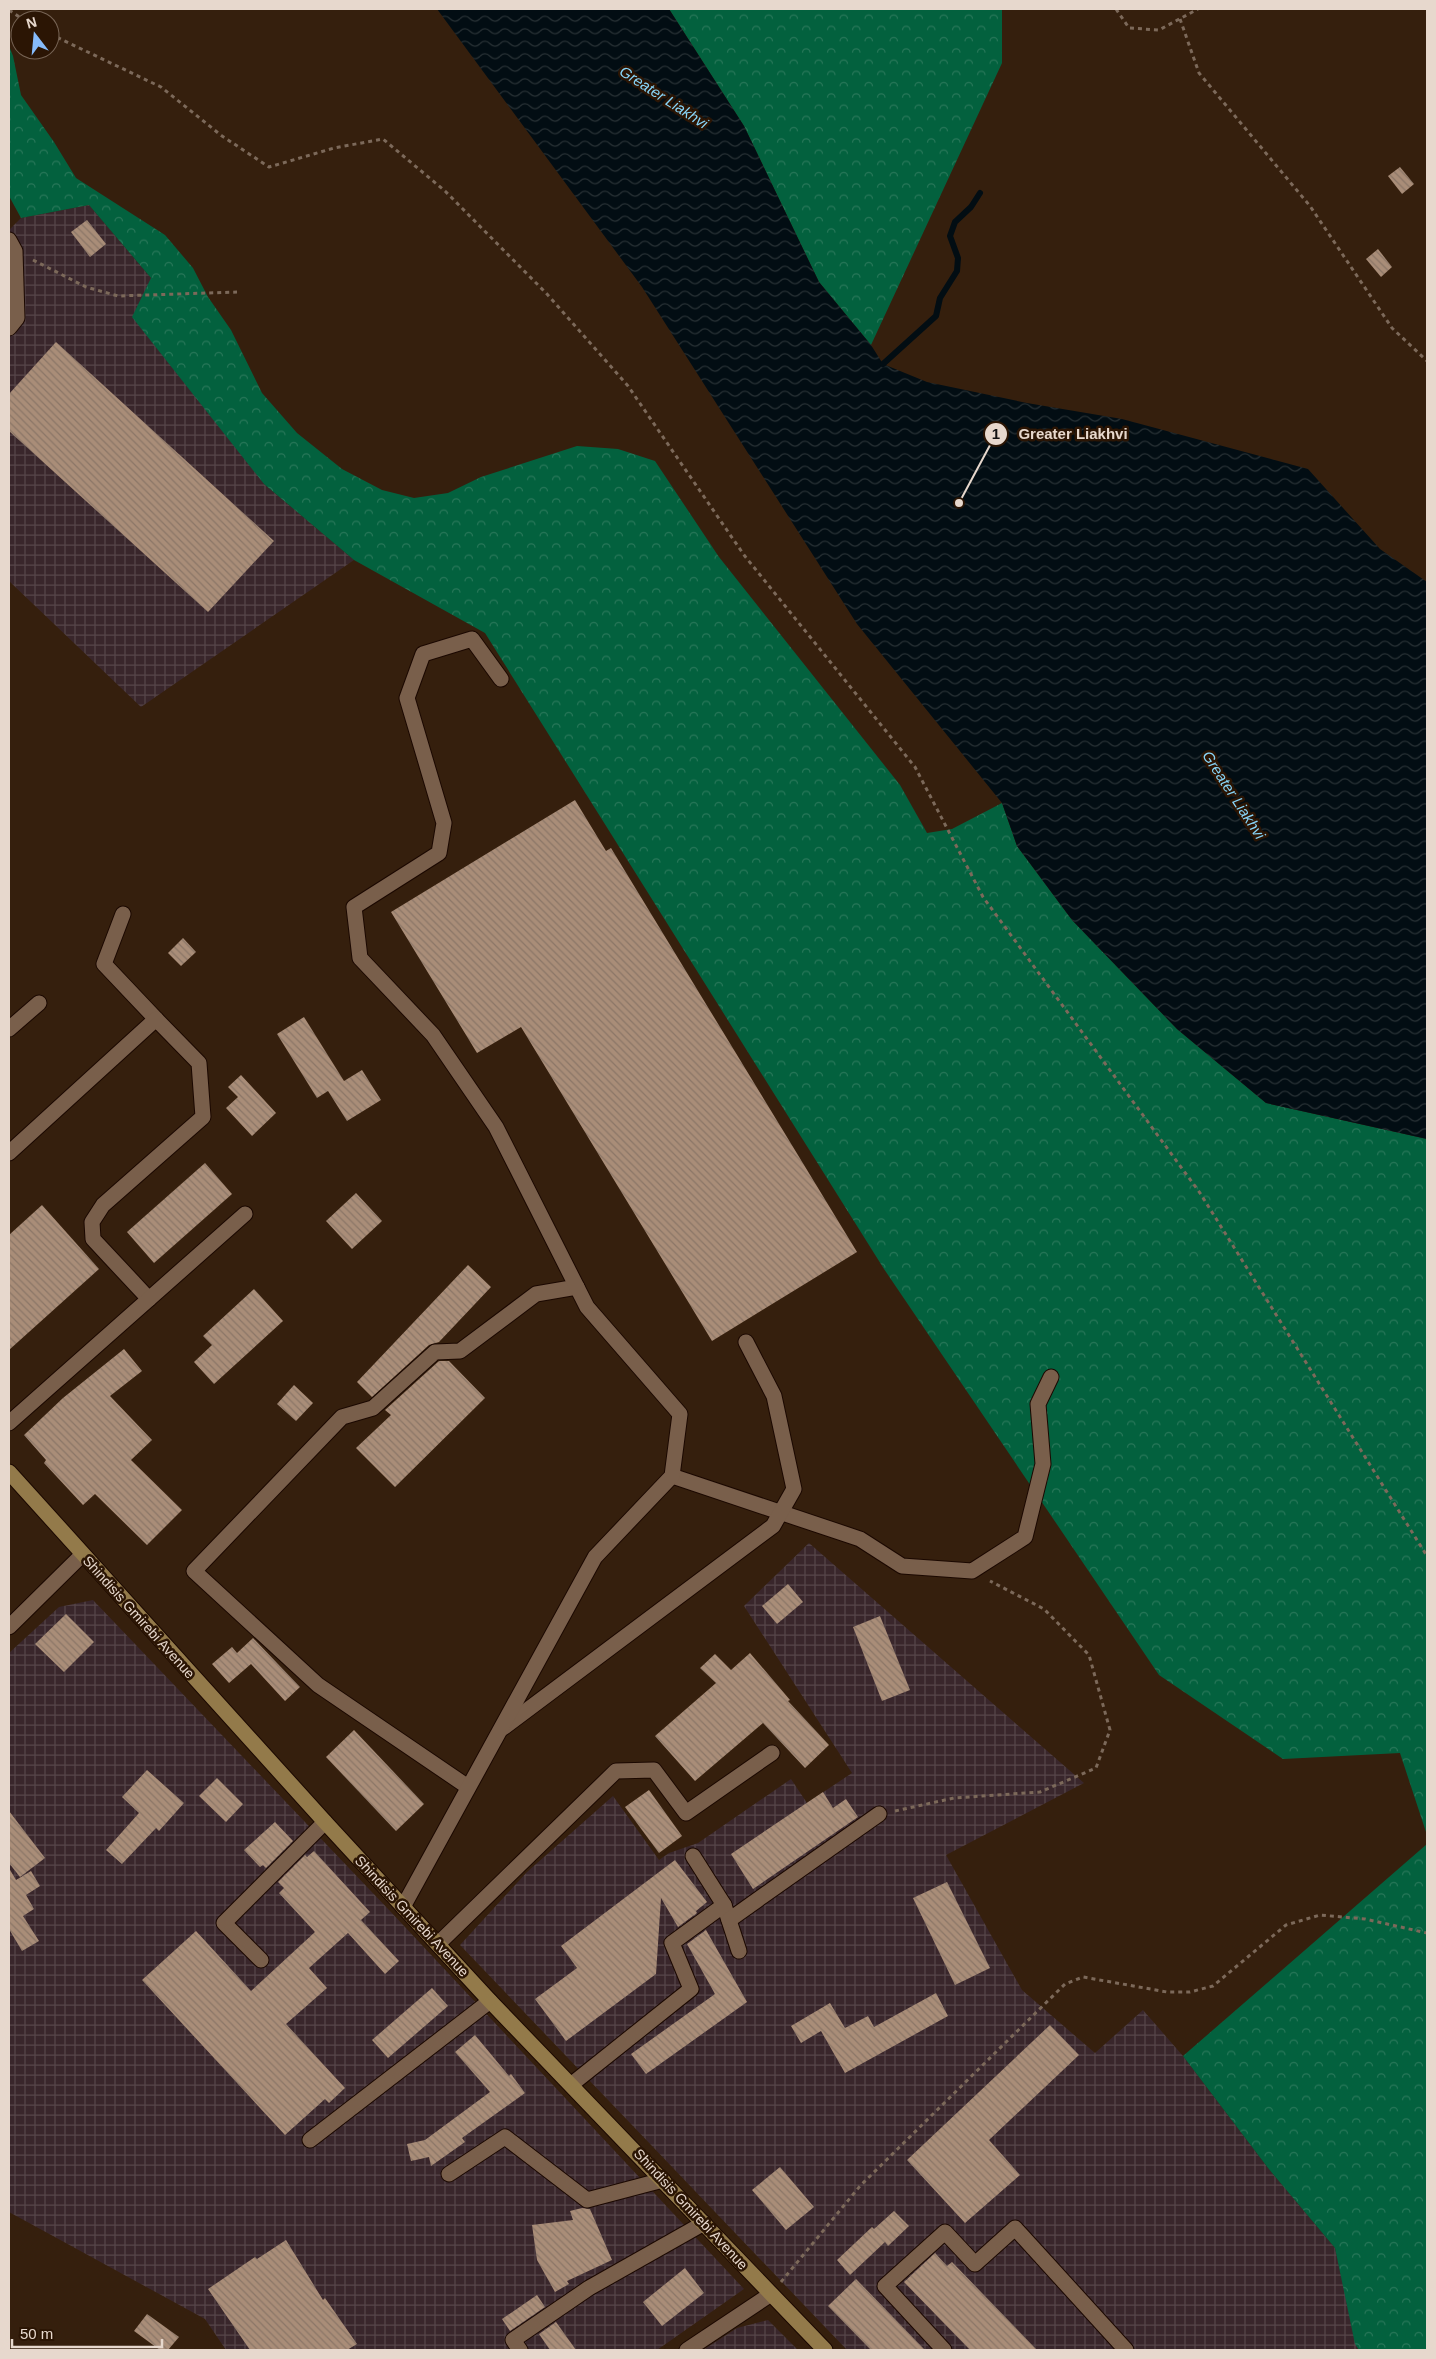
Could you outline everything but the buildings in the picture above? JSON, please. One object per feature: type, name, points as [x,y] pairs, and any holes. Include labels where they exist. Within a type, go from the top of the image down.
[{"type":"main road","name":"Shindisis Gmirebi Avenue","points":[[9,1472],[82,1555],[403,1907],[825,2350]]},
{"type":"street","points":[[9,328],[17,318],[12,245]]},
{"type":"street","points":[[403,1907],[596,1557],[672,1476],[680,1414],[587,1307],[496,1128],[433,1035],[360,958],[354,907],[439,853],[444,823],[407,698],[424,654],[472,638],[501,679]]},
{"type":"street","points":[[123,914],[104,964],[199,1064],[203,1117],[103,1205],[92,1222],[93,1239],[149,1299]]},
{"type":"street","points":[[9,1029],[39,1002]]},
{"type":"street","points":[[9,1153],[156,1019]]},
{"type":"street","points":[[9,1424],[245,1214]]},
{"type":"street","points":[[468,1787],[318,1685],[194,1572],[342,1418],[373,1408],[435,1352],[460,1351],[536,1294],[577,1287]]},
{"type":"street","points":[[498,1732],[773,1526],[794,1489],[774,1396],[746,1342]]},
{"type":"street","points":[[672,1476],[782,1511],[860,1539],[902,1566],[972,1571],[1025,1538],[1043,1464],[1038,1404],[1051,1377]]},
{"type":"street","points":[[9,1627],[82,1555]]},
{"type":"street","points":[[438,1944],[616,1771],[654,1770],[686,1813],[772,1753]]},
{"type":"street","points":[[729,1920],[879,1814]]},
{"type":"street","points":[[261,1960],[224,1923],[325,1822]]},
{"type":"street","points":[[693,1856],[724,1905],[740,1951]]},
{"type":"street","points":[[572,2084],[691,1989],[672,1943],[724,1905]]},
{"type":"street","points":[[310,2140],[490,2000]]},
{"type":"street","points":[[449,2174],[505,2137],[587,2200],[663,2180]]},
{"type":"street","points":[[520,2350],[513,2340],[589,2288],[704,2223]]},
{"type":"street","points":[[944,2350],[886,2286],[945,2232],[975,2264],[1015,2228],[1126,2350]]},
{"type":"street","points":[[687,2350],[771,2294]]},
{"type":"path","points":[[1116,9],[1129,28],[1158,30],[1198,9]]},
{"type":"path","points":[[1180,19],[1199,74],[1310,206],[1392,328],[1427,361]]},
{"type":"path","points":[[60,39],[162,87],[222,136],[269,166],[334,148],[383,139],[446,191],[546,293],[628,386],[744,555],[915,767],[983,897],[1200,1193],[1427,1556]]},
{"type":"path","points":[[12,245],[86,287],[118,296],[237,292]]},
{"type":"path","points":[[879,1814],[954,1798],[1040,1792],[1096,1768],[1102,1753],[1110,1730],[1088,1655],[1044,1609],[972,1571]]},
{"type":"path","points":[[771,2294],[860,2186],[1065,1984],[1083,1977],[1167,1992],[1190,1992],[1213,1986],[1286,1925],[1320,1916],[1365,1919],[1427,1932]]},
{"type":"shaded area","points":[[89,205],[151,278],[264,484],[354,560],[141,707],[9,581],[9,230],[21,218]]},
{"type":"shaded area","points":[[809,1543],[1084,1783],[946,1855],[1022,1990],[1095,2053],[1143,2010],[1183,2056],[1268,2168],[1335,2248],[1358,2350],[847,2350],[460,1945],[527,1872],[613,1796],[659,1860],[669,1853],[698,1843],[791,1779],[807,1803],[852,1773],[744,1606]]},
{"type":"shaded area","points":[[93,1600],[390,1911],[744,2289],[657,2350],[226,2350],[205,2319],[9,2212],[9,1653],[59,1607]]},
{"type":"shaded area","points":[[768,2320],[798,2350],[703,2350],[737,2328]]},
{"type":"green space","points":[[669,9],[1002,9],[1002,63],[871,345],[819,282],[744,126]]},
{"type":"green space","points":[[9,46],[10,60],[14,60],[21,95],[54,142],[76,178],[165,235],[193,268],[208,297],[231,330],[262,393],[297,433],[342,469],[382,490],[414,498],[448,493],[481,477],[577,446],[618,449],[655,461],[719,557],[900,785],[927,833],[952,829],[1002,803],[1017,846],[1072,920],[1177,1029],[1266,1103],[1427,1139],[1427,1835],[1400,1753],[1283,1759],[1159,1675],[884,1269],[485,633],[354,560],[264,484],[132,317],[151,278],[89,205],[21,218],[9,196]]},
{"type":"green space","points":[[1427,1844],[1427,2350],[1359,2350],[1355,2344],[1335,2248],[1268,2168],[1183,2056]]},
{"type":"water","points":[[437,9],[669,9],[744,126],[819,282],[871,345],[883,364],[927,382],[1027,403],[1122,419],[1308,469],[1380,549],[1427,582],[1427,1139],[1266,1103],[1177,1029],[1072,920],[1017,846],[1002,803],[857,624],[642,287]]},
{"type":"waterway","points":[[883,364],[936,316],[940,298],[957,271],[958,258],[950,236],[955,222],[971,207],[980,193]]},
{"type":"place","name":"Greater Liakhvi","points":[[959,503]]}]
